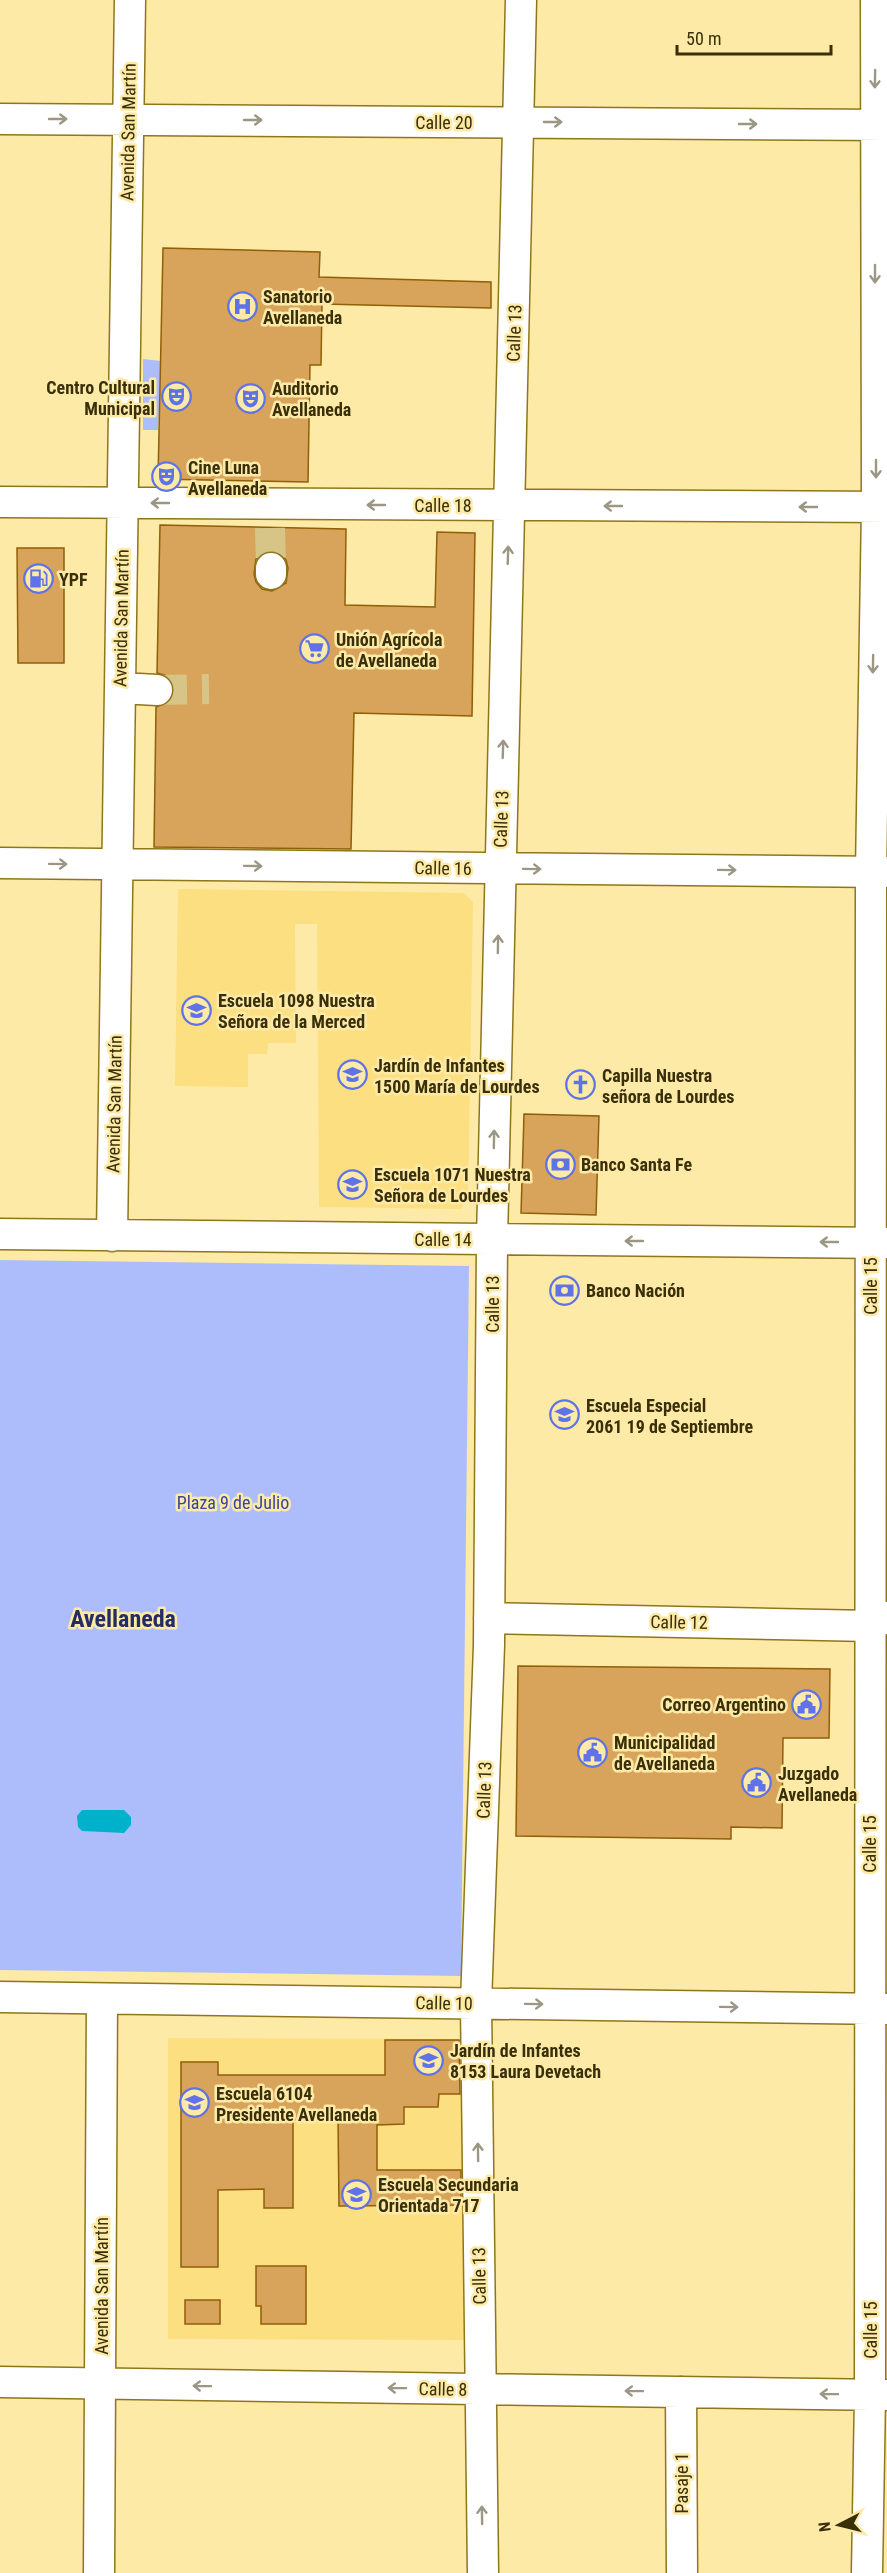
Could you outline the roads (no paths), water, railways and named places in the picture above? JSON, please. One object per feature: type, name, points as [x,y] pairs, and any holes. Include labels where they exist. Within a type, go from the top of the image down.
[{"type":"street","name":"Avenida San Martín","points":[[112,1236],[130,0]]},
{"type":"street","name":"Calle 13","points":[[483,2573],[476,2003],[489,1618],[492,1240],[520,122],[521,0]]},
{"type":"street","name":"Calle 15","points":[[867,2573],[878,2395],[881,1627],[879,872],[882,507],[880,125],[876,0]]},
{"type":"street","name":"Calle 20","points":[[0,119],[880,125]]},
{"type":"street","name":"Calle 18","points":[[0,502],[123,503],[270,516],[509,505],[882,507]]},
{"type":"street","points":[[120,688],[157,690]]},
{"type":"street","name":"Calle 16","points":[[0,863],[879,872]]},
{"type":"street","name":"Calle 14","points":[[0,1234],[879,1243]]},
{"type":"street","name":"Calle 12","points":[[489,1618],[881,1627]]},
{"type":"street","name":"Calle 10","points":[[0,1997],[878,2009]]},
{"type":"street","name":"Avenida San Martín","points":[[99,2573],[102,1999]]},
{"type":"street","name":"Calle 8","points":[[0,2382],[878,2395]]},
{"type":"street","name":"Pasaje 1","points":[[681,2392],[682,2573]]},
{"type":"tunnel","points":[[270,528],[271,568]]},
{"type":"tunnel","points":[[157,690],[209,689]]},
{"type":"place","name":"Sanatorio Avellaneda","points":[[242,306]]},
{"type":"place","name":"Centro Cultural Municipal","points":[[176,397]]},
{"type":"place","name":"Auditorio Avellaneda","points":[[251,398]]},
{"type":"place","name":"Cine Luna Avellaneda","points":[[167,477]]},
{"type":"place","name":"YPF","points":[[38,579]]},
{"type":"place","name":"Unión Agrícola de Avellaneda","points":[[315,649]]},
{"type":"place","name":"Escuela 1098 Nuestra Señora de la Merced","points":[[197,1010]]},
{"type":"place","name":"Jardín de Infantes 1500 María de Lourdes","points":[[353,1075]]},
{"type":"place","name":"Capilla Nuestra señora de Lourdes","points":[[581,1085]]},
{"type":"place","name":"Banco Santa Fe","points":[[560,1164]]},
{"type":"place","name":"Escuela 1071 Nuestra Señora de Lourdes","points":[[353,1184]]},
{"type":"place","name":"Banco Nación","points":[[565,1290]]},
{"type":"place","name":"Escuela Especial 2061 19 de Septiembre","points":[[565,1415]]},
{"type":"place","name":"Correo Argentino","points":[[807,1704]]},
{"type":"place","name":"Municipalidad de Avellaneda","points":[[593,1752]]},
{"type":"place","name":"Juzgado Avellaneda","points":[[757,1783]]},
{"type":"place","name":"Jardín de Infantes 8153 Laura Devetach","points":[[429,2060]]},
{"type":"place","name":"Escuela 6104 Presidente Avellaneda","points":[[195,2103]]},
{"type":"place","name":"Escuela Secundaria Orientada 717","points":[[357,2194]]},
{"type":"district","name":"Avellaneda","points":[[123,1619]]},
{"type":"park label","name":"Plaza 9 de Julio","points":[[233,1502]]}]
